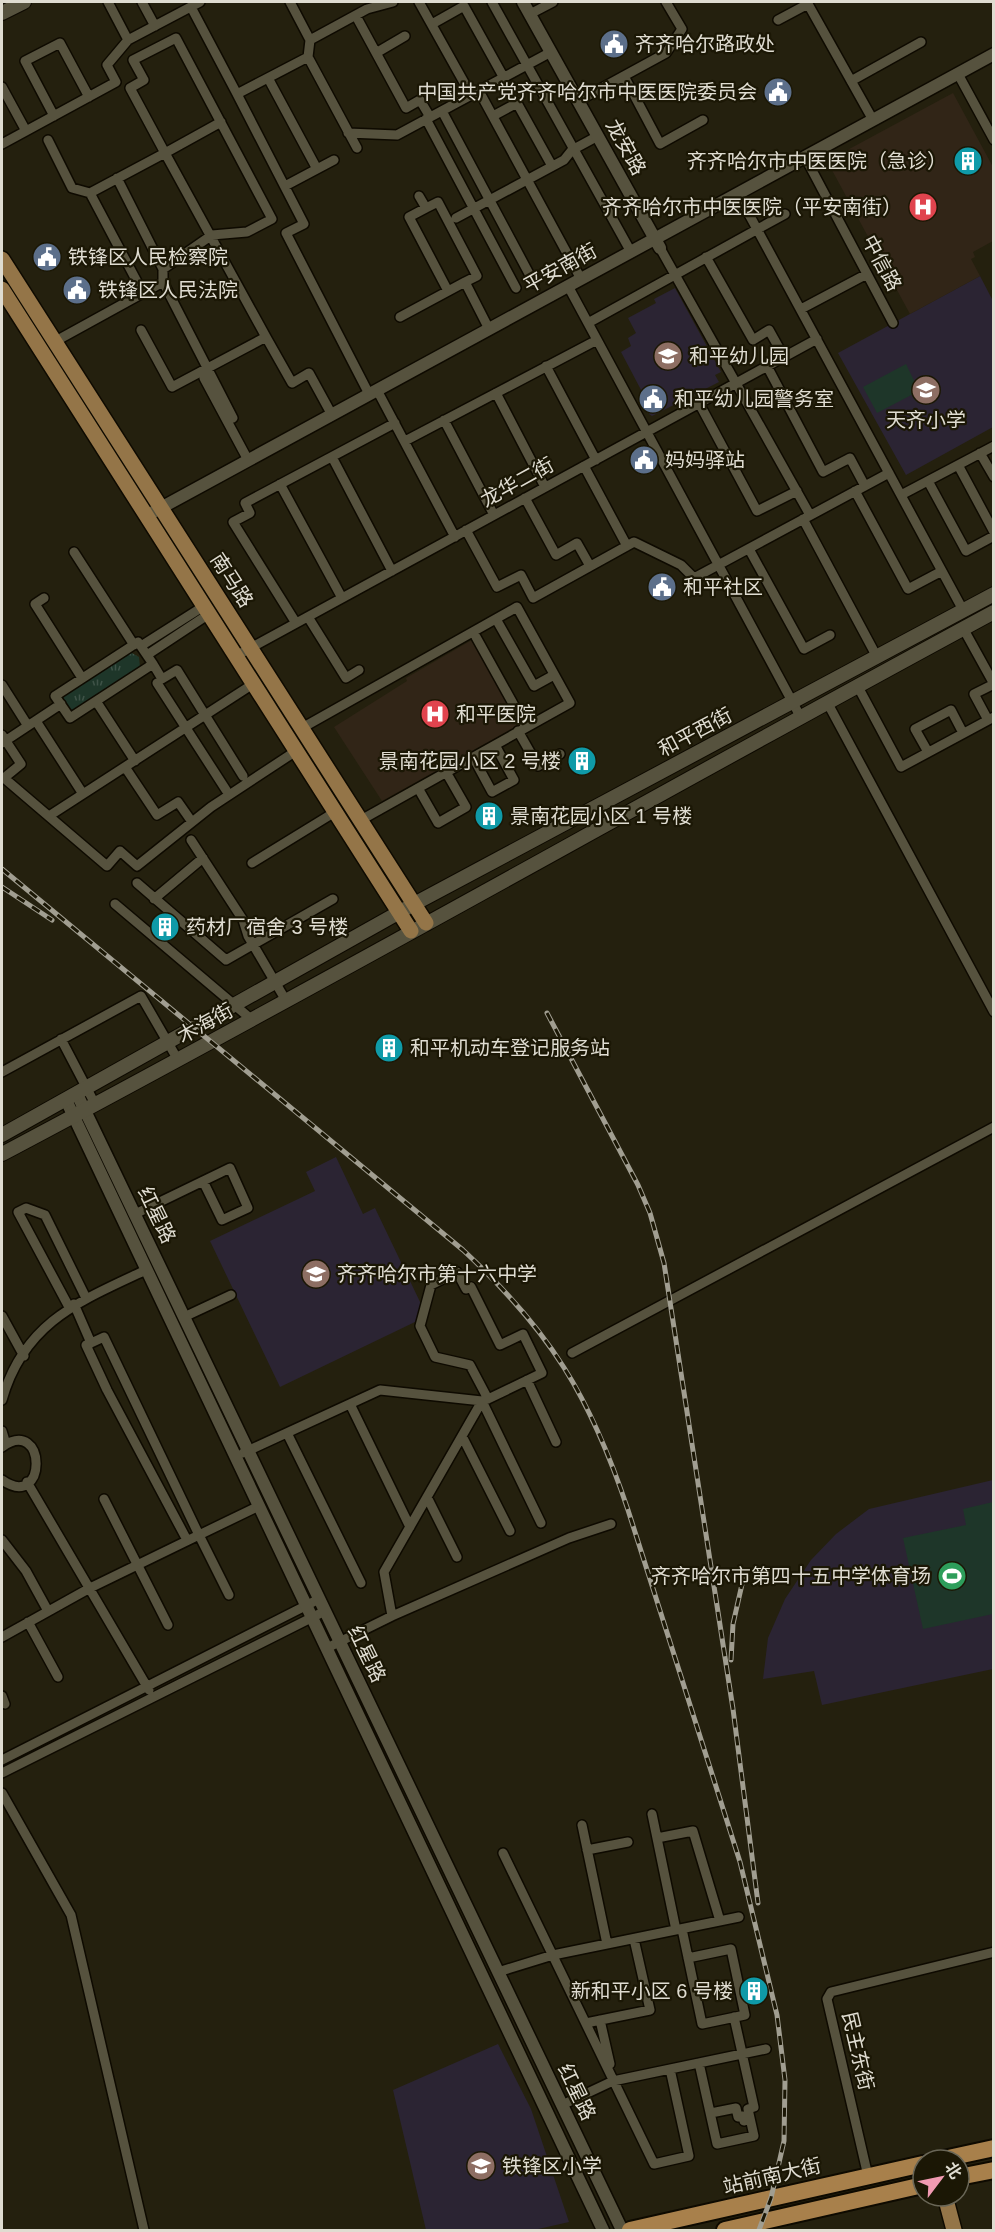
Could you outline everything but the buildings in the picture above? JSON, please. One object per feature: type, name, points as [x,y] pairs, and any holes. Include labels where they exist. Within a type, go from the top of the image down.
[{"type":"highway","points":[[971,2153],[993,2148]]},
{"type":"highway","name":"站前南大街","points":[[630,2230],[911,2167]]},
{"type":"highway","points":[[971,2175],[993,2170]]},
{"type":"highway","points":[[725,2230],[911,2188]]},
{"type":"main road","points":[[2,14],[24,2]]},
{"type":"main road","name":"南马路","points":[[2,260],[426,923]]},
{"type":"main road","name":"南马路","points":[[2,289],[411,931]]},
{"type":"main road","name":"和平西街","points":[[414,904],[993,594]]},
{"type":"main road","name":"和平西街","points":[[426,923],[993,612]]},
{"type":"main road","name":"木海街","points":[[2,1135],[414,904]]},
{"type":"main road","name":"木海街","points":[[2,1154],[426,923]]},
{"type":"main road","points":[[948,2208],[954,2230]]},
{"type":"street","points":[[108,2],[128,40]]},
{"type":"street","points":[[142,2],[155,26]]},
{"type":"street","points":[[2,144],[116,82],[107,65],[128,40],[200,2]]},
{"type":"street","points":[[290,2],[310,40],[308,57],[357,148]]},
{"type":"street","points":[[310,40],[356,16],[365,5],[393,2]]},
{"type":"street","points":[[419,2],[475,93],[493,116],[580,279]]},
{"type":"street","points":[[492,2],[631,252]]},
{"type":"street","name":"龙安路","points":[[523,2],[657,244]]},
{"type":"street","points":[[530,14],[553,2]]},
{"type":"street","points":[[578,101],[666,53],[676,42],[681,29],[666,2]]},
{"type":"street","points":[[778,20],[808,3],[873,120]]},
{"type":"street","points":[[432,24],[464,6],[504,78]]},
{"type":"street","points":[[191,7],[304,224],[286,233],[373,392],[395,423],[455,537]]},
{"type":"street","points":[[356,16],[406,108],[420,100],[516,288]]},
{"type":"street","points":[[376,53],[405,36]]},
{"type":"street","points":[[163,269],[212,235],[247,232],[272,219],[176,38],[133,60],[144,80],[130,88],[212,235],[292,383],[309,373],[332,415]]},
{"type":"street","points":[[851,81],[921,42]]},
{"type":"street","points":[[54,116],[26,61],[60,43],[89,97]]},
{"type":"street","points":[[348,133],[397,135],[551,52]]},
{"type":"street","name":"平安南街","points":[[146,516],[580,279],[631,252],[657,244],[738,194],[993,54]]},
{"type":"street","points":[[237,94],[308,57]]},
{"type":"street","points":[[958,74],[993,140]]},
{"type":"street","points":[[624,76],[660,144],[703,120]]},
{"type":"street","points":[[268,78],[316,169]]},
{"type":"street","points":[[2,87],[26,131]]},
{"type":"street","points":[[493,116],[517,103],[552,166]]},
{"type":"street","points":[[442,111],[534,283]]},
{"type":"street","points":[[48,140],[72,188],[90,193],[221,122]]},
{"type":"street","points":[[456,218],[564,160],[574,149],[598,136]]},
{"type":"street","name":"中信路","points":[[805,157],[893,323]]},
{"type":"street","points":[[285,186],[334,160]]},
{"type":"street","points":[[117,178],[163,269],[163,282],[248,460]]},
{"type":"street","points":[[90,193],[143,293]]},
{"type":"street","points":[[738,194],[963,610]]},
{"type":"street","points":[[419,196],[426,208]]},
{"type":"street","points":[[400,317],[477,276],[438,202],[409,217],[448,291]]},
{"type":"street","points":[[588,323],[785,214]]},
{"type":"street","points":[[657,244],[796,491],[806,517],[877,657]]},
{"type":"street","points":[[706,257],[753,340],[769,330],[784,357]]},
{"type":"street","points":[[801,309],[867,274]]},
{"type":"street","points":[[54,342],[163,282]]},
{"type":"street","points":[[465,282],[489,329]]},
{"type":"street","points":[[568,286],[800,716]]},
{"type":"street","points":[[141,330],[172,387],[206,373],[266,337]]},
{"type":"street","name":"龙华二街","points":[[235,656],[817,339]]},
{"type":"street","points":[[405,441],[597,340]]},
{"type":"street","points":[[546,366],[596,460]]},
{"type":"street","points":[[767,366],[824,472],[850,458],[865,486]]},
{"type":"street","points":[[206,373],[233,418]]},
{"type":"street","points":[[496,393],[545,487]]},
{"type":"street","points":[[699,403],[757,511],[796,491]]},
{"type":"street","points":[[444,420],[494,515]]},
{"type":"street","points":[[296,623],[233,522],[250,513],[244,503],[395,423]]},
{"type":"street","points":[[901,495],[993,446]]},
{"type":"street","points":[[980,453],[993,477]]},
{"type":"street","points":[[332,457],[392,571]]},
{"type":"street","points":[[928,481],[966,551],[993,534],[958,465]]},
{"type":"street","points":[[584,466],[627,546]]},
{"type":"street","points":[[466,530],[497,587],[521,575],[533,598],[634,542],[681,565],[694,579],[889,473]]},
{"type":"street","points":[[280,484],[342,598]]},
{"type":"street","points":[[855,491],[908,589],[942,571]]},
{"type":"street","points":[[525,498],[556,555],[577,543],[590,566]]},
{"type":"street","points":[[749,549],[804,649],[830,634]]},
{"type":"street","points":[[74,552],[140,649],[186,728],[226,790]]},
{"type":"street","points":[[44,598],[34,604],[82,678]]},
{"type":"street","points":[[302,728],[517,607],[570,703],[361,820]]},
{"type":"street","points":[[150,666],[70,718],[55,696],[82,678],[140,649],[206,610]]},
{"type":"street","points":[[308,617],[346,678],[359,670]]},
{"type":"street","points":[[496,619],[534,686],[554,675]]},
{"type":"street","points":[[857,685],[901,766],[991,719],[974,694],[993,684],[963,628]]},
{"type":"street","points":[[476,637],[538,766],[560,754]]},
{"type":"street","points":[[160,681],[177,670],[243,776]]},
{"type":"street","points":[[49,816],[254,684]]},
{"type":"street","points":[[2,685],[82,794]]},
{"type":"street","points":[[96,701],[135,761]]},
{"type":"street","points":[[826,702],[993,1012]]},
{"type":"street","points":[[61,704],[3,740],[21,765],[4,778],[107,866],[120,851],[137,866],[192,822],[296,751]]},
{"type":"street","points":[[927,752],[915,729],[951,710],[963,733]]},
{"type":"street","points":[[473,757],[492,792],[507,784],[514,780],[495,745]]},
{"type":"street","points":[[125,767],[157,815],[178,802],[192,822]]},
{"type":"street","points":[[418,788],[438,823],[447,818],[466,807],[446,772]]},
{"type":"street","points":[[252,863],[335,812]]},
{"type":"street","points":[[191,840],[243,920],[252,944],[285,999]]},
{"type":"street","points":[[154,898],[203,858]]},
{"type":"street","points":[[137,883],[226,960],[333,899]]},
{"type":"street","points":[[115,904],[251,1019]]},
{"type":"street","points":[[2,1072],[141,996],[178,1060]]},
{"type":"street","points":[[61,1040],[84,1110]]},
{"type":"street","name":"红星路","points":[[77,1094],[146,1270],[603,2230]]},
{"type":"street","name":"红星路","points":[[84,1110],[622,2230]]},
{"type":"street","points":[[572,1353],[993,1127]]},
{"type":"street","points":[[135,1214],[203,1181],[230,1168],[248,1208],[222,1220],[203,1181]]},
{"type":"street","points":[[86,1298],[45,1215],[26,1208],[18,1212],[72,1305],[91,1343]]},
{"type":"street","points":[[2,1400],[8,1378],[51,1320],[72,1305],[146,1270]]},
{"type":"street","points":[[236,1457],[380,1390],[485,1400],[542,1373],[523,1334],[500,1345],[471,1287],[466,1289],[457,1272],[431,1285],[420,1326],[435,1357],[470,1365],[485,1400],[541,1523]]},
{"type":"street","points":[[184,1317],[231,1295]]},
{"type":"street","points":[[2,1316],[24,1356]]},
{"type":"street","points":[[187,1540],[107,1390],[86,1345],[104,1337],[229,1596]]},
{"type":"street","points":[[527,1380],[556,1442]]},
{"type":"street","points":[[107,1390],[126,1382]]},
{"type":"street","points":[[392,1616],[384,1572],[485,1400]]},
{"type":"street","points":[[350,1404],[410,1527]]},
{"type":"street","points":[[2,1431],[4,1445],[18,1441],[26,1444],[36,1455],[38,1468],[27,1482],[18,1486],[2,1480]]},
{"type":"street","points":[[287,1433],[361,1583]]},
{"type":"street","points":[[462,1436],[510,1531]]},
{"type":"street","points":[[153,1474],[170,1473]]},
{"type":"street","points":[[27,1482],[153,1697]]},
{"type":"street","points":[[427,1497],[457,1557]]},
{"type":"street","points":[[104,1499],[168,1625]]},
{"type":"street","points":[[2,1637],[90,1588],[259,1506]]},
{"type":"street","points":[[327,1648],[392,1616],[569,1538],[611,1524]]},
{"type":"street","points":[[2,1540],[26,1570],[48,1611]]},
{"type":"street","points":[[2,1760],[319,1599]]},
{"type":"street","points":[[2,1773],[325,1611]]},
{"type":"street","points":[[28,1622],[58,1677]]},
{"type":"street","points":[[2,1793],[71,1915],[144,2230]]},
{"type":"street","points":[[652,1814],[702,2024],[745,2015],[731,1949],[688,1958]]},
{"type":"street","points":[[582,1825],[607,1944]]},
{"type":"street","points":[[657,1838],[693,1831],[720,1922]]},
{"type":"street","points":[[587,1850],[628,1842]]},
{"type":"street","points":[[502,1853],[654,2164],[689,2156],[670,2069]]},
{"type":"street","points":[[498,1972],[553,1955],[739,1917]]},
{"type":"street","points":[[586,2023],[650,2010],[634,1939]]},
{"type":"street","name":"民主东街","points":[[868,2176],[827,1999],[831,1992],[993,1952]]},
{"type":"street","points":[[699,2063],[717,2144],[754,2136],[748,2109],[754,2107],[734,2017]]},
{"type":"street","points":[[600,2020],[613,2081]]},
{"type":"street","points":[[562,2105],[613,2081],[766,2049]]},
{"type":"street","points":[[711,2113],[736,2108],[738,2117],[743,2116],[744,2121],[750,2119]]},
{"type":"shaded area","name":"齐齐哈尔市中医医院（平安南街）","points":[[953,93],[993,167],[993,241],[973,252],[975,257],[971,259],[980,276],[910,314],[827,161]]},
{"type":"shaded area","name":"天齐小学","points":[[980,276],[993,301],[993,427],[906,475],[838,353]]},
{"type":"shaded area","name":"和平幼儿园","points":[[675,288],[721,372],[715,375],[719,382],[652,416],[649,414],[649,405],[621,352],[631,346],[628,338],[636,333],[628,318],[656,303],[654,299]]},
{"type":"shaded area","name":"和平医院","points":[[472,640],[522,723],[382,801],[334,727],[407,681],[406,678]]},
{"type":"shaded area","name":"齐齐哈尔市第十六中学","points":[[336,1157],[363,1214],[375,1208],[422,1306],[417,1321],[280,1387],[210,1241],[315,1191],[306,1172]]},
{"type":"shaded area","points":[[993,1480],[993,1669],[822,1705],[814,1671],[763,1679],[768,1638],[785,1599],[811,1560],[836,1534],[869,1509]]},
{"type":"shaded area","name":"铁锋区小学","points":[[498,2044],[531,2109],[569,2222],[534,2230],[426,2230],[393,2090]]},
{"type":"green space","points":[[906,364],[919,391],[877,413],[863,387]]},
{"type":"green space","points":[[130,652],[139,657],[140,667],[74,711],[64,706],[63,695]]},
{"type":"green space","name":"齐齐哈尔市第四十五中学体育场","points":[[993,1502],[993,1614],[923,1629],[903,1538],[966,1525],[963,1509]]},
{"type":"railway","points":[[2,869],[463,1250],[521,1309],[544,1338],[582,1399],[614,1469],[628,1510],[740,1862],[777,2015],[785,2080],[784,2141],[771,2198],[759,2230]]},
{"type":"railway","points":[[2,887],[52,920]]},
{"type":"railway","points":[[547,1013],[638,1185],[650,1213],[664,1263],[733,1709],[758,1903]]},
{"type":"railway","points":[[731,1660],[733,1624],[745,1571]]},
{"type":"place","name":"齐齐哈尔路政处","points":[[614,44]]},
{"type":"place","name":"中国共产党齐齐哈尔市中医医院委员会","points":[[778,92]]},
{"type":"place","name":"齐齐哈尔市中医医院（急诊）","points":[[968,161]]},
{"type":"place","name":"齐齐哈尔市中医医院（平安南街）","points":[[923,207]]},
{"type":"place","name":"铁锋区人民检察院","points":[[47,257]]},
{"type":"place","name":"铁锋区人民法院","points":[[77,290]]},
{"type":"place","name":"和平幼儿园","points":[[668,356]]},
{"type":"place","name":"天齐小学","points":[[926,390]]},
{"type":"place","name":"和平幼儿园警务室","points":[[653,399]]},
{"type":"place","name":"妈妈驿站","points":[[644,460]]},
{"type":"place","name":"和平社区","points":[[662,587]]},
{"type":"place","name":"和平医院","points":[[435,714]]},
{"type":"place","name":"景南花园小区 2 号楼","points":[[582,761]]},
{"type":"place","name":"景南花园小区 1 号楼","points":[[489,816]]},
{"type":"place","name":"药材厂宿舍 3 号楼","points":[[165,927]]},
{"type":"place","name":"和平机动车登记服务站","points":[[389,1048]]},
{"type":"place","name":"齐齐哈尔市第十六中学","points":[[316,1274]]},
{"type":"place","name":"齐齐哈尔市第四十五中学体育场","points":[[952,1576]]},
{"type":"place","name":"新和平小区 6 号楼","points":[[754,1991]]},
{"type":"place","name":"铁锋区小学","points":[[481,2166]]}]
